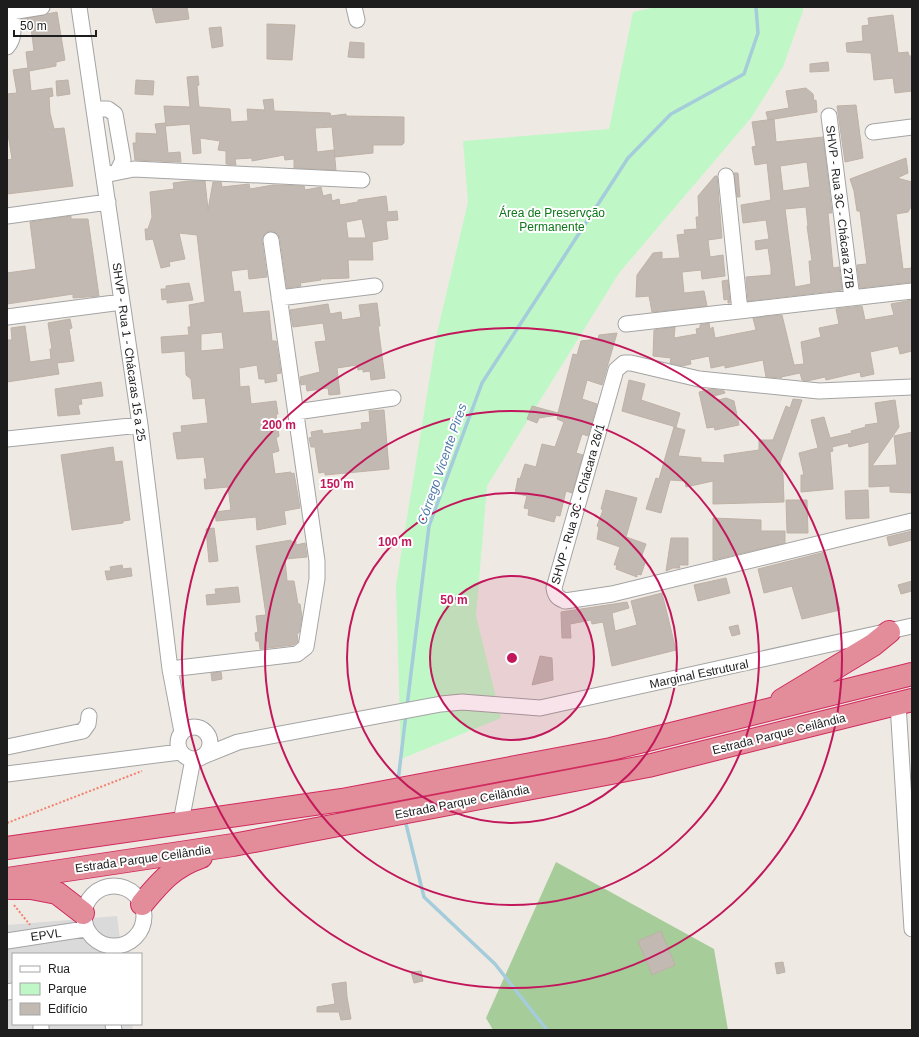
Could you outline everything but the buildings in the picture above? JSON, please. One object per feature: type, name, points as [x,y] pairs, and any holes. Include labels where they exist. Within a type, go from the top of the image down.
[{"type":"highway","points":[[762,712],[873,645],[888,632]]},
{"type":"highway","name":"Estrada Parque Ceilândia","points":[[7,848],[342,800],[435,781],[611,749],[912,674]]},
{"type":"highway","name":"Estrada Parque Ceilândia","points":[[8,889],[648,766],[905,702]]},
{"type":"highway","points":[[142,904],[171,872],[184,863],[233,846]]},
{"type":"highway","points":[[8,889],[31,888],[57,893],[84,921]]},
{"type":"street","points":[[7,48],[13,39],[11,9],[42,7]]},
{"type":"street","name":"SHVP - Rua 1 - Chácaras 15 a 25","points":[[79,7],[94,109],[111,174],[108,202],[140,425],[170,669],[182,732],[178,740],[191,756],[208,751],[208,736],[200,729],[176,696]]},
{"type":"street","points":[[94,109],[108,109],[115,114],[123,160],[111,174]]},
{"type":"street","name":"SHVP - Rua 3C - Chácara 27B","points":[[829,116],[852,298]]},
{"type":"street","points":[[873,132],[912,127]]},
{"type":"street","points":[[111,174],[134,169],[362,180]]},
{"type":"street","points":[[726,176],[740,311]]},
{"type":"street","points":[[7,216],[108,202]]},
{"type":"street","points":[[170,669],[297,654],[306,647],[317,579],[317,561],[271,240]]},
{"type":"street","points":[[279,298],[375,286]]},
{"type":"street","name":"SHVP - Rua 3C - Chácara 27B","points":[[626,324],[912,291]]},
{"type":"street","points":[[7,317],[122,302]]},
{"type":"street","name":"SHVP - Rua 3C - Chácara 26/1","points":[[911,390],[819,391],[698,379],[631,363],[619,366],[616,370],[554,588],[555,594],[558,598],[564,601],[612,594],[912,522]]},
{"type":"street","points":[[296,412],[393,398]]},
{"type":"street","points":[[7,439],[140,425]]},
{"type":"street","name":"Marginal Estrutural","points":[[7,774],[191,756],[238,742],[441,704],[462,702],[540,708],[912,626]]},
{"type":"street","points":[[905,702],[912,929]]},
{"type":"street","points":[[7,747],[83,731],[88,724],[89,716]]},
{"type":"street","points":[[182,732],[189,728],[200,729],[238,742]]},
{"type":"street","points":[[181,822],[191,756]]},
{"type":"street","points":[[109,885],[129,889],[137,895],[142,904],[144,923],[134,940],[106,950],[97,943],[84,921],[86,903],[91,895],[100,888],[109,885]]},
{"type":"street","name":"EPVL","points":[[7,941],[40,936],[84,921]]},
{"type":"path","points":[[7,823],[148,768]]},
{"type":"path","points":[[8,889],[40,936]]},
{"type":"shaded area","points":[[117,916],[122,953],[12,953],[12,1025],[132,1025],[133,1030],[7,1030],[7,925]]},
{"type":"green space","name":"Área de Preservção Permanente","points":[[656,7],[803,7],[803,11],[783,67],[751,118],[619,273],[487,486],[476,616],[501,718],[401,759],[396,585],[437,333],[468,202],[463,141],[609,129],[633,12]]},
{"type":"green space","points":[[556,862],[714,949],[728,1030],[493,1030],[486,1018]]},
{"type":"waterway","name":"Córrego Vicente Pires","points":[[407,706],[429,526],[482,383],[628,158],[671,114],[744,74],[758,33],[756,7]]},
{"type":"waterway","name":"Córrego Vicente Pires","points":[[398,781],[406,714]]},
{"type":"waterway","name":"Córrego Vicente Pires","points":[[405,820],[424,897],[495,964],[547,1030]]}]
